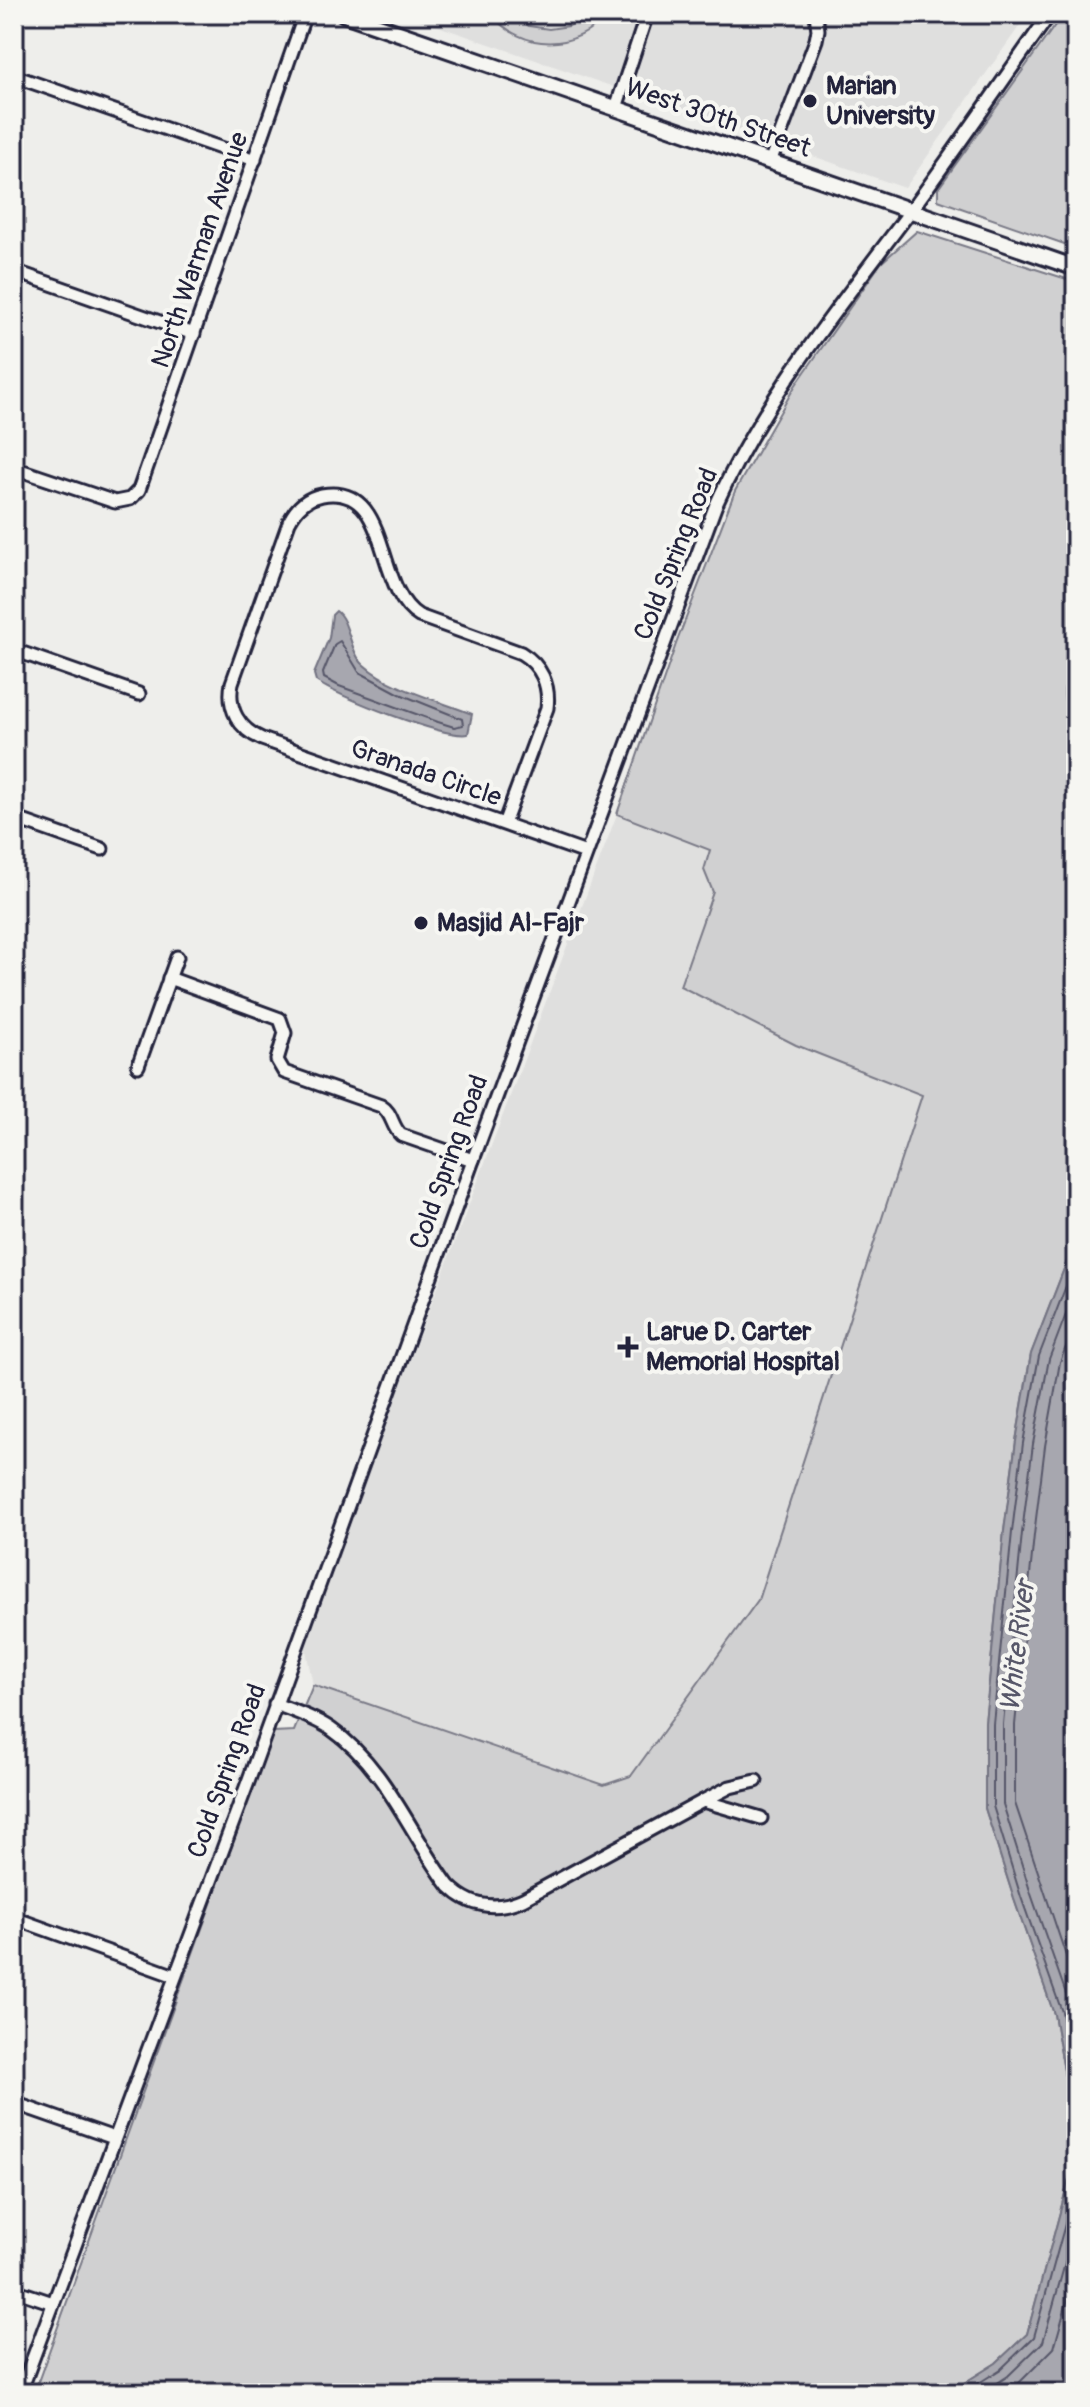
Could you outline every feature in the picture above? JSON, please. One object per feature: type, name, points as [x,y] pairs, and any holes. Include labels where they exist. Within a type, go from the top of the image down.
[{"type":"main road","name":"West 30th Street","points":[[344,14],[1076,268]]},
{"type":"street","name":"North Warman Avenue","points":[[14,468],[110,501],[122,502],[132,498],[141,487],[305,14]]},
{"type":"street","points":[[616,108],[647,14]]},
{"type":"street","points":[[770,162],[817,35],[816,14]]},
{"type":"street","name":"Cold Spring Road","points":[[20,2393],[698,548],[734,468],[761,418],[803,354],[911,211],[1050,14]]},
{"type":"street","points":[[14,76],[255,160]]},
{"type":"street","points":[[14,271],[194,334]]},
{"type":"street","name":"Granada Circle","points":[[504,824],[547,708],[548,692],[542,674],[530,658],[521,653],[414,613],[395,590],[376,527],[365,510],[346,497],[331,494],[309,500],[297,509],[289,522],[232,683],[234,713],[252,734],[504,824],[586,853]]},
{"type":"street","points":[[14,650],[139,694]]},
{"type":"street","points":[[14,818],[102,849]]},
{"type":"street","points":[[138,1066],[177,957]]},
{"type":"street","points":[[169,978],[280,1019],[285,1033],[277,1060],[284,1072],[381,1106],[401,1135],[473,1160]]},
{"type":"street","points":[[275,1704],[318,1721],[338,1734],[388,1791],[449,1886],[459,1895],[481,1905],[500,1907],[523,1899],[730,1787],[756,1781]]},
{"type":"street","points":[[703,1801],[761,1818]]},
{"type":"street","points":[[14,1918],[175,1976]]},
{"type":"street","points":[[14,2103],[114,2138]]},
{"type":"street","points":[[14,2290],[53,2303]]},
{"type":"shaded area","name":"Marian University","points":[[403,14],[1028,14],[905,188]]},
{"type":"shaded area","points":[[491,14],[509,14],[529,26],[549,29],[569,26],[589,14],[607,14],[581,35],[565,41],[549,42],[533,41],[518,35]]},
{"type":"shaded area","points":[[1063,14],[1076,14],[1076,248],[938,200],[938,189]]},
{"type":"shaded area","points":[[917,231],[1076,282],[1076,1238],[1031,1354],[1004,1531],[985,1723],[985,1808],[1054,2014],[1076,2138],[1076,2153],[1027,2334],[996,2363],[948,2393],[34,2393],[273,1732],[294,1731],[313,1685],[604,1785],[631,1776],[758,1600],[922,1095],[796,1045],[680,986],[713,892],[704,870],[710,850],[617,814],[676,644],[735,491],[795,386],[881,263]]},
{"type":"shaded area","name":"Larue D. Carter Memorial Hospital","points":[[617,814],[710,850],[704,870],[713,892],[680,986],[796,1045],[922,1094],[758,1600],[631,1776],[604,1785],[313,1685],[304,1640]]},
{"type":"water","points":[[336,611],[364,665],[387,681],[472,714],[468,734],[438,730],[391,715],[316,681],[314,674],[329,638],[332,615]]},
{"type":"water","points":[[1076,664],[1076,721],[1068,717],[1064,696],[1068,676]]},
{"type":"water","name":"White River","points":[[1076,1238],[1076,2138],[1054,2014],[985,1808],[985,1723],[1004,1531],[1031,1354]]},
{"type":"water","points":[[1076,2153],[1076,2393],[948,2393],[996,2363],[1027,2334]]},
{"type":"place","name":"Marian University","points":[[810,101]]},
{"type":"place","name":"Masjid Al-Fajr","points":[[421,923]]},
{"type":"place","name":"Larue D. Carter Memorial Hospital","points":[[628,1347]]}]
